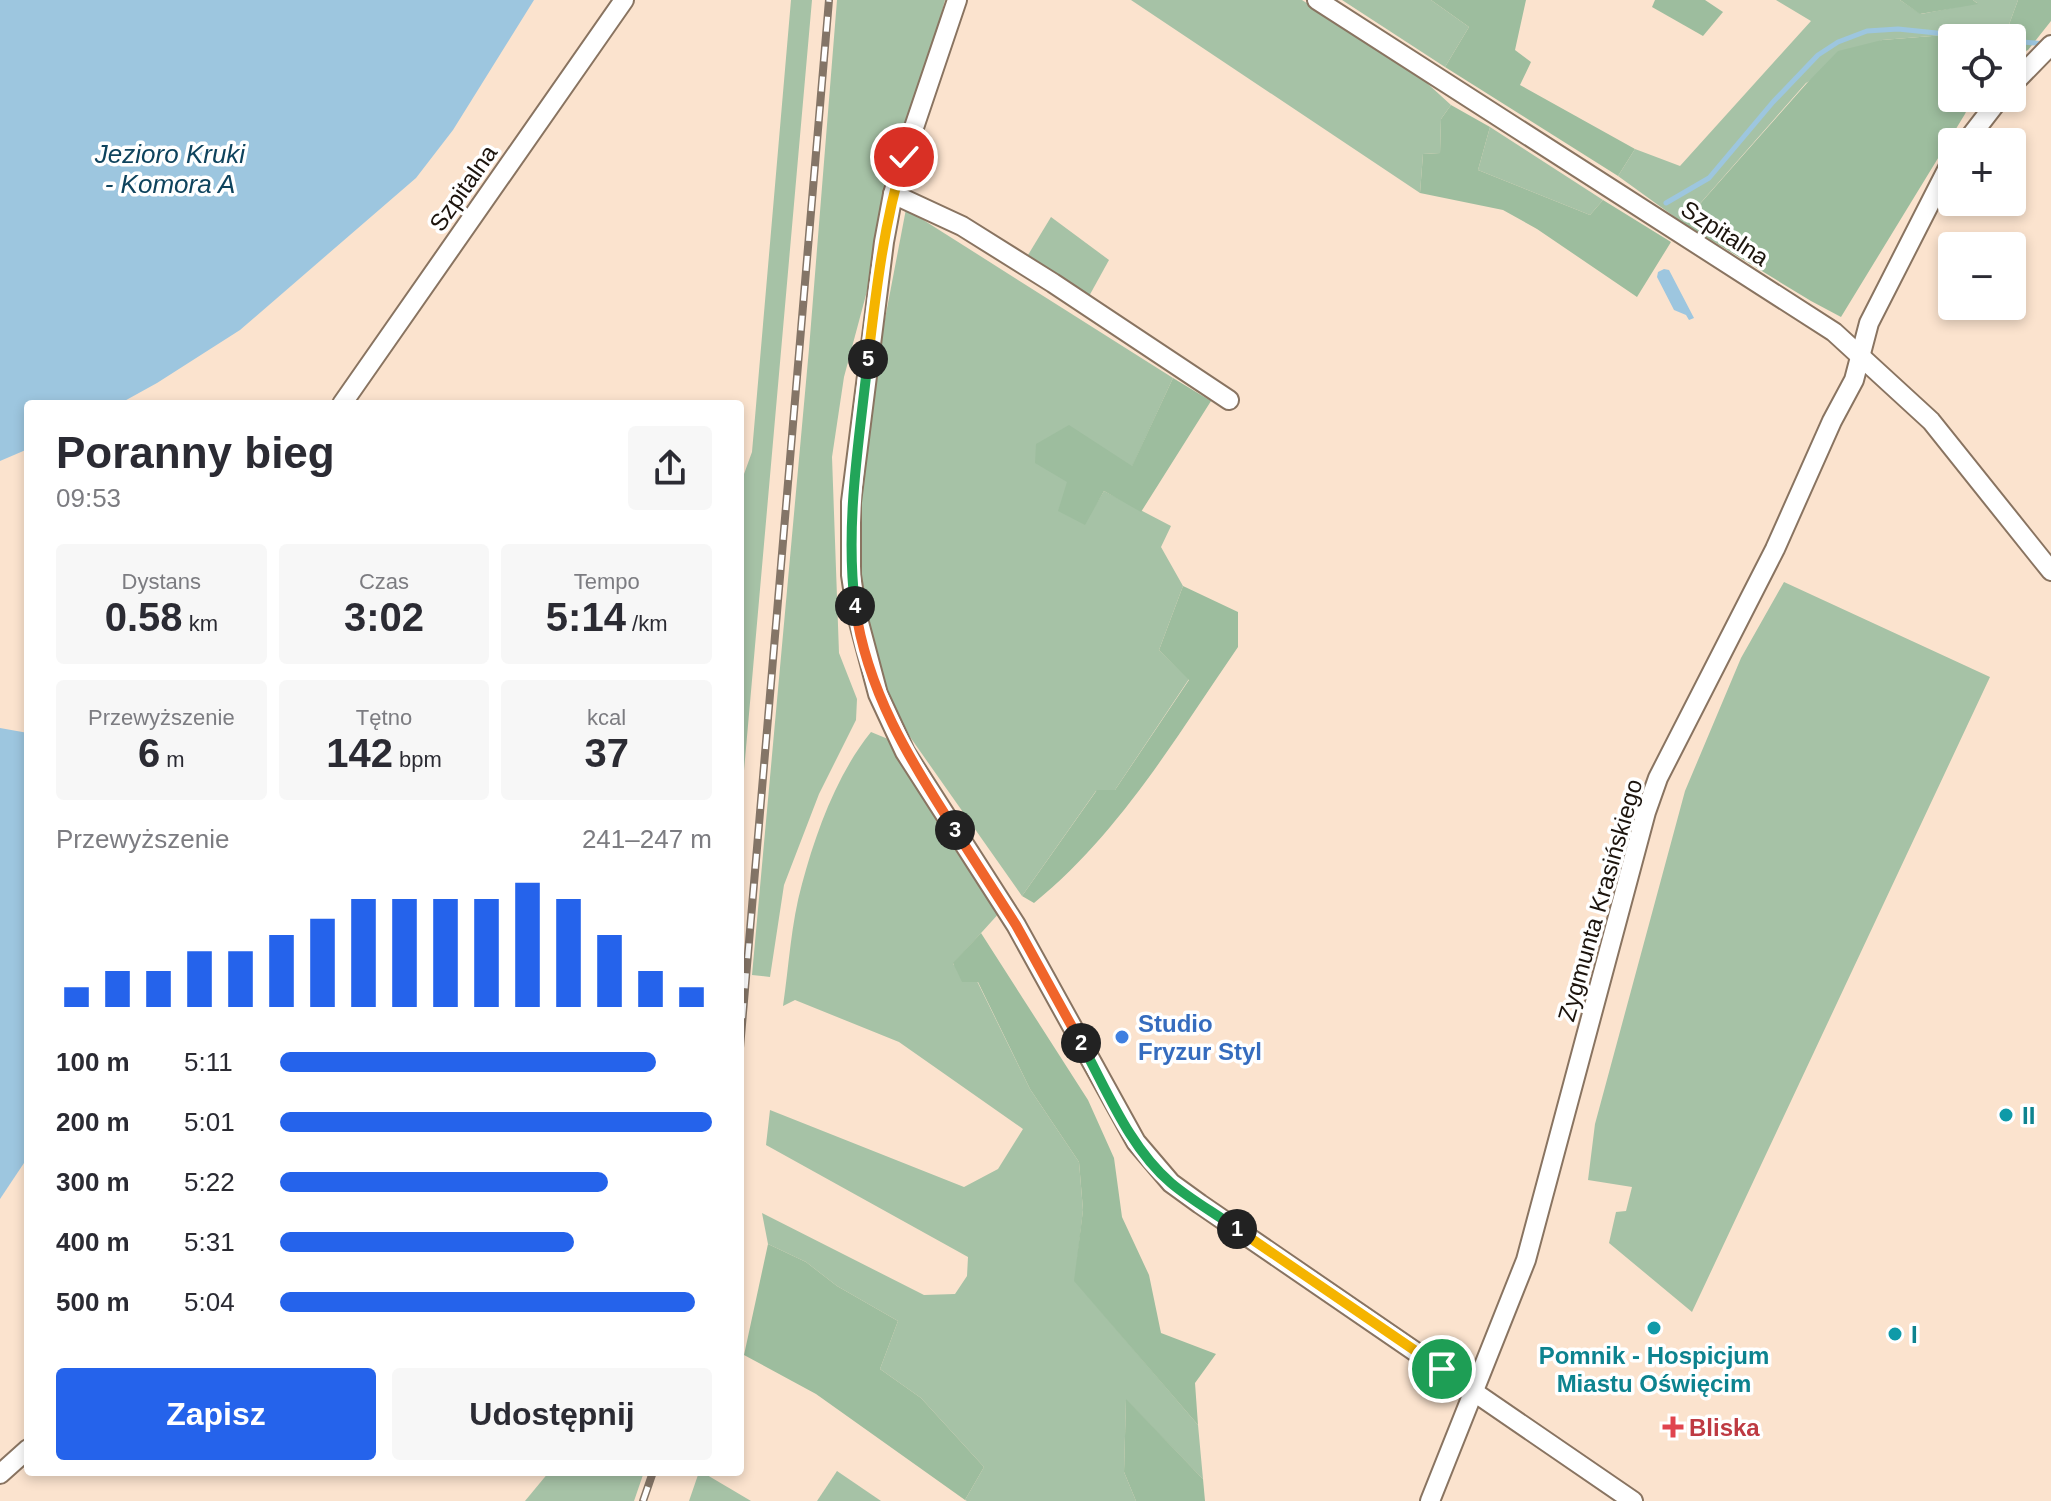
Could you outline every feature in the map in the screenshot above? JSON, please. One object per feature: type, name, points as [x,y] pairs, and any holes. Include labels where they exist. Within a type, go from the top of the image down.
[{"type":"street","name":"Szpitalna","points":[[345,400],[624,0]]},
{"type":"street","points":[[957,0],[893,194],[851,502],[850,538],[857,615],[871,675],[885,713],[921,779],[1016,925],[1122,1119],[1151,1163],[1171,1183],[1200,1204],[1633,1501]]},
{"type":"street","name":"Szpitalna","points":[[1317,0],[1834,332],[1931,421],[2051,571]]},
{"type":"street","points":[[2026,71],[2051,45]]},
{"type":"street","points":[[1977,128],[1989,112]]},
{"type":"street","name":"Zygmunta Krasińskiego","points":[[1430,1501],[1526,1260],[1646,812],[1658,778],[1775,549],[1832,421],[1854,380],[1869,323],[1938,187]]},
{"type":"street","points":[[893,194],[962,226],[1229,400]]},
{"type":"street","points":[[0,1474],[24,1453]]},
{"type":"green space","points":[[791,0],[812,0],[744,771],[744,474],[752,452]]},
{"type":"green space","points":[[837,0],[945,0],[844,377],[832,457],[839,653],[857,699],[856,720],[819,794],[784,885],[770,977],[752,975],[809,349]]},
{"type":"green space","points":[[1131,0],[1302,0],[1417,74],[1451,105],[1441,119],[1440,153],[1423,154],[1420,193]]},
{"type":"green space","points":[[1342,0],[1431,0],[1469,27],[1445,67]]},
{"type":"green space","points":[[1431,0],[1526,0],[1515,50],[1531,62],[1520,85],[1635,149],[1618,176],[1445,67],[1469,27]]},
{"type":"green space","points":[[1655,0],[1705,0],[1723,12],[1703,36],[1652,7]]},
{"type":"green space","points":[[1776,0],[1900,0],[1921,14],[1977,3],[1973,0],[2018,0],[2009,24],[1938,24],[1938,36],[1882,40],[1806,83],[1683,223],[1618,176],[1635,149],[1680,166],[1811,21]]},
{"type":"green space","points":[[1900,0],[1973,0],[1978,4],[1920,14]]},
{"type":"green space","points":[[2018,0],[2051,0],[2051,21],[2028,50],[2026,24],[2009,24]]},
{"type":"green space","points":[[1938,36],[1938,112],[1966,112],[1956,128],[1938,128],[1938,158],[1841,317],[1683,223],[1838,51],[1882,40]]},
{"type":"green space","points":[[1451,105],[1490,127],[1478,170],[1590,215],[1603,200],[1671,242],[1637,297],[1537,229],[1503,210],[1420,193],[1423,154],[1440,153],[1441,119]]},
{"type":"green space","points":[[1490,127],[1603,200],[1590,215],[1478,170]]},
{"type":"green space","points":[[906,209],[1173,378],[1132,467],[1067,482],[1084,524],[1104,491],[1171,526],[1161,547],[1183,586],[1159,650],[1189,679],[1115,790],[1096,791],[1022,896],[896,717],[855,639],[846,523]]},
{"type":"green space","points":[[1051,217],[1109,260],[1088,298],[1025,260]]},
{"type":"green space","points":[[1173,378],[1211,401],[1141,512],[1104,491],[1085,525],[1058,511],[1067,482],[1035,463],[1036,444],[1069,425],[1132,466]]},
{"type":"green space","points":[[1784,582],[1990,677],[1692,1312],[1609,1243],[1616,1212],[1626,1211],[1632,1187],[1588,1180],[1595,1124],[1685,791],[1741,658]]},
{"type":"green space","points":[[1183,586],[1238,612],[1238,647],[1120,815],[1065,876],[1034,903],[1022,896],[1097,790],[1115,790],[1189,680],[1159,650]]},
{"type":"green space","points":[[871,732],[888,739],[1001,911],[953,964],[977,981],[1030,1089],[1079,1162],[1083,1210],[1075,1281],[1198,1425],[1203,1479],[1126,1400],[1124,1472],[1136,1501],[965,1500],[984,1467],[921,1398],[880,1369],[898,1321],[837,1286],[806,1262],[768,1244],[762,1213],[924,1295],[955,1294],[967,1276],[968,1257],[766,1145],[770,1110],[964,1187],[998,1169],[1023,1129],[899,1042],[795,1000],[783,1006],[795,914],[814,844],[838,785]]},
{"type":"green space","points":[[981,933],[1088,1100],[1114,1158],[1122,1217],[1149,1275],[1161,1333],[1216,1354],[1195,1383],[1198,1425],[1074,1281],[1083,1210],[1079,1162],[1030,1089],[978,982],[962,982],[953,963]]},
{"type":"green space","points":[[768,1244],[806,1262],[837,1286],[898,1321],[880,1369],[921,1398],[984,1467],[965,1500],[816,1394],[744,1355]]},
{"type":"green space","points":[[1126,1399],[1203,1479],[1205,1501],[1136,1501],[1124,1472]]},
{"type":"green space","points":[[837,1471],[881,1501],[817,1501]]},
{"type":"green space","points":[[546,1476],[643,1476],[634,1501],[525,1501]]},
{"type":"green space","points":[[698,1476],[709,1476],[751,1501],[689,1501]]},
{"type":"water","name":"Jezioro Kruki - Komora A","points":[[0,0],[534,0],[453,130],[416,178],[240,330],[126,400],[24,400],[24,451],[0,461]]},
{"type":"water","points":[[1669,270],[1694,318],[1689,320],[1686,315],[1674,310],[1657,277],[1658,272]]},
{"type":"water","points":[[0,728],[24,732],[24,1163],[0,1199]]},
{"type":"waterway","points":[[1666,203],[1709,178],[1773,102],[1818,55],[1838,42],[1867,31],[1898,29],[1938,33]]},
{"type":"waterway","points":[[2026,42],[2046,44]]},
{"type":"railway","points":[[744,1001],[829,0]]},
{"type":"railway","points":[[643,1501],[652,1476]]},
{"type":"place","name":"Studio Fryzur Styl","points":[[1122,1037]]},
{"type":"place","name":"II","points":[[2006,1115]]},
{"type":"place","name":"Pomnik - Hospicjum Miastu Oświęcim","points":[[1654,1328]]},
{"type":"place","name":"I","points":[[1895,1334]]},
{"type":"place","name":"Bliska","points":[[1673,1427]]},
{"type":"route","points":[[904,157],[884,242],[851,502],[851,575],[857,615],[871,675],[885,713],[921,779],[1016,925],[1122,1119],[1151,1163],[1171,1183],[1200,1204],[1442,1369]]}]
